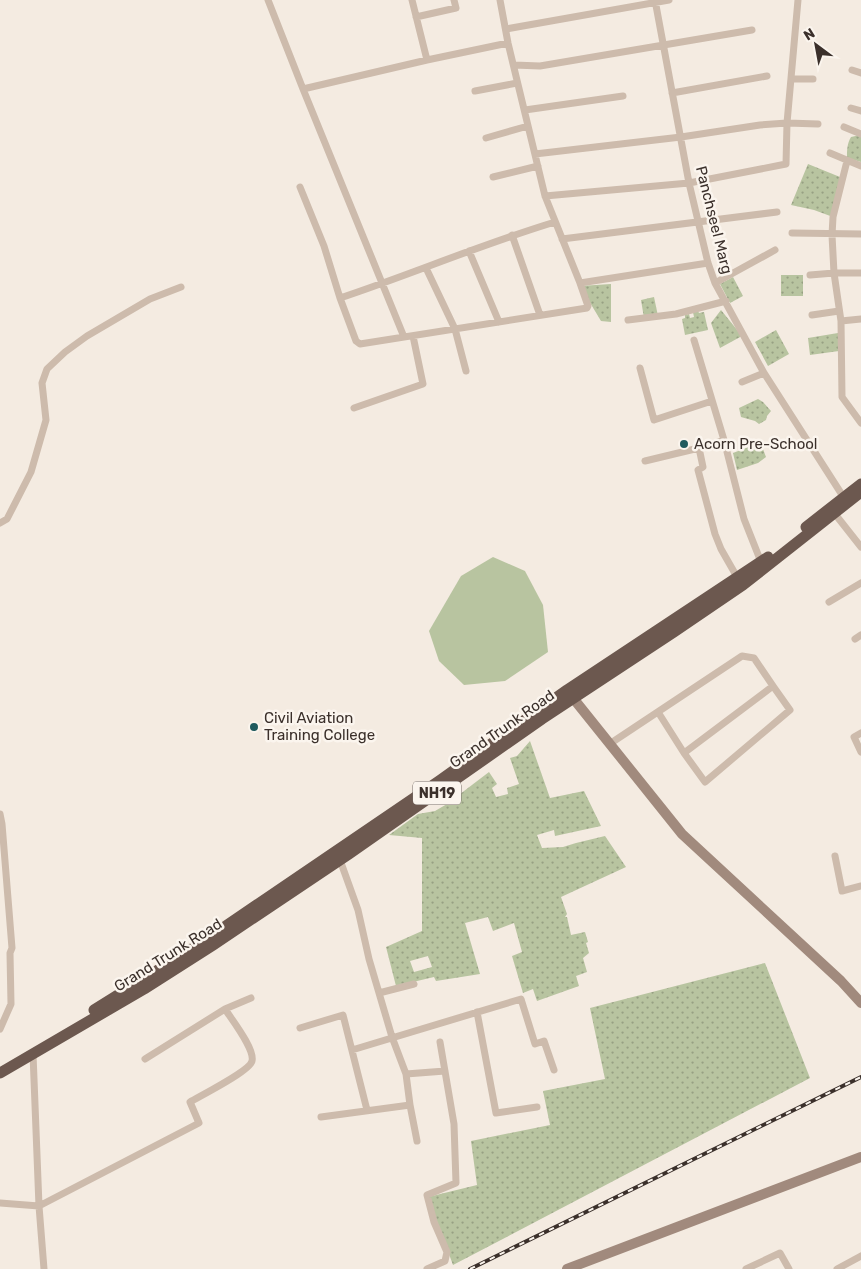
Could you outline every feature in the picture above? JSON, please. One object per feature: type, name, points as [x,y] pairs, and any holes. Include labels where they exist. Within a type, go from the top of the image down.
[{"type":"highway","name":"Grand Trunk Road","points":[[0,1073],[144,989],[340,860],[570,694],[761,562],[845,500],[861,484]]},
{"type":"highway","name":"Grand Trunk Road","points":[[0,1064],[104,1004],[195,947],[570,694],[674,632],[742,585],[835,514],[845,500],[861,492]]},
{"type":"main road","points":[[570,694],[682,834],[841,981],[861,1002]]},
{"type":"main road","points":[[567,1269],[861,1157]]},
{"type":"street","points":[[268,0],[404,337]]},
{"type":"street","points":[[412,0],[427,60]]},
{"type":"street","points":[[416,17],[456,8],[454,0]]},
{"type":"street","points":[[300,187],[324,246],[356,341],[360,344],[587,308],[588,306],[580,283],[546,196],[517,83],[500,0]]},
{"type":"street","points":[[506,29],[669,0]]},
{"type":"street","points":[[546,196],[689,182],[786,164],[787,123],[798,0]]},
{"type":"street","name":"Panchseel Marg","points":[[656,1],[662,46],[689,182],[708,263],[715,283],[764,373],[845,500]]},
{"type":"street","points":[[514,65],[540,66],[752,30]]},
{"type":"street","points":[[303,89],[508,43]]},
{"type":"street","points":[[852,70],[861,72]]},
{"type":"street","points":[[672,93],[767,76]]},
{"type":"street","points":[[791,78],[814,79]]},
{"type":"street","points":[[475,91],[517,83]]},
{"type":"street","points":[[525,110],[622,96]]},
{"type":"street","points":[[851,108],[861,111]]},
{"type":"street","points":[[535,154],[680,137],[760,125],[787,123],[818,124]]},
{"type":"street","points":[[486,138],[528,126]]},
{"type":"street","points":[[844,127],[861,134]]},
{"type":"street","points":[[830,153],[861,166]]},
{"type":"street","points":[[847,161],[833,217],[834,273],[841,321],[842,397],[861,423]]},
{"type":"street","points":[[492,177],[538,166]]},
{"type":"street","points":[[562,239],[777,212]]},
{"type":"street","points":[[340,298],[383,284],[512,235],[555,222]]},
{"type":"street","points":[[792,233],[861,234]]},
{"type":"street","points":[[512,235],[540,315]]},
{"type":"street","points":[[715,283],[775,250]]},
{"type":"street","points":[[469,251],[498,322]]},
{"type":"street","points":[[580,283],[708,263]]},
{"type":"street","points":[[426,268],[455,329],[466,371]]},
{"type":"street","points":[[810,275],[834,273],[861,274]]},
{"type":"street","points":[[0,523],[7,519],[31,472],[46,420],[42,384],[47,369],[65,352],[87,336],[150,299],[181,287]]},
{"type":"street","points":[[628,320],[676,314],[726,302]]},
{"type":"street","points":[[812,315],[839,311]]},
{"type":"street","points":[[841,321],[861,319]]},
{"type":"street","points":[[354,408],[423,384],[413,336]]},
{"type":"street","points":[[694,340],[724,440],[744,519],[761,562]]},
{"type":"street","points":[[640,368],[654,420],[712,402]]},
{"type":"street","points":[[742,382],[764,373]]},
{"type":"street","points":[[645,461],[724,440]]},
{"type":"street","points":[[699,448],[703,467],[698,470],[715,534],[737,577]]},
{"type":"street","points":[[835,514],[861,547]]},
{"type":"street","points":[[829,602],[861,583]]},
{"type":"street","points":[[610,744],[658,712],[742,656],[754,658],[790,710],[704,782],[658,712]]},
{"type":"street","points":[[684,753],[773,686]]},
{"type":"street","points":[[861,733],[854,737],[861,752]]},
{"type":"street","points":[[0,814],[12,948],[10,953],[11,1004],[0,1029]]},
{"type":"street","points":[[835,856],[842,891],[861,886]]},
{"type":"street","points":[[340,860],[358,910],[369,959],[392,1037],[406,1074],[410,1105],[418,1141]]},
{"type":"street","points":[[379,993],[414,984]]},
{"type":"street","points":[[145,1059],[225,1010],[251,998]]},
{"type":"street","points":[[352,1050],[521,999],[535,1044],[544,1041],[554,1070]]},
{"type":"street","points":[[0,1203],[38,1206],[199,1123],[190,1102],[241,1073],[249,1067],[252,1061],[250,1049],[225,1010]]},
{"type":"street","points":[[477,1012],[496,1113],[537,1107]]},
{"type":"street","points":[[300,1028],[344,1014],[367,1110]]},
{"type":"street","points":[[427,1269],[445,1261],[447,1252],[434,1222],[427,1195],[456,1184],[454,1124],[440,1042]]},
{"type":"street","points":[[33,1054],[38,1206],[44,1269]]},
{"type":"street","points":[[406,1074],[445,1071]]},
{"type":"street","points":[[321,1117],[410,1105]]},
{"type":"street","points":[[746,1269],[780,1253],[789,1269]]},
{"type":"street","points":[[836,1269],[861,1256]]},
{"type":"green space","points":[[861,133],[861,162],[847,158],[847,150],[851,137]]},
{"type":"green space","points":[[808,164],[840,177],[833,217],[814,210],[791,205]]},
{"type":"green space","points":[[781,275],[803,275],[803,296],[781,296]]},
{"type":"green space","points":[[733,277],[743,296],[730,303],[720,284]]},
{"type":"green space","points":[[611,284],[611,322],[601,321],[580,286]]},
{"type":"green space","points":[[654,297],[658,316],[644,318],[641,300]]},
{"type":"green space","points":[[721,310],[742,336],[720,348],[711,323]]},
{"type":"green space","points":[[698,311],[699,313],[704,312],[708,330],[685,335],[682,319],[685,318],[685,315],[689,314],[690,318],[694,317],[693,312]]},
{"type":"green space","points":[[776,330],[789,354],[768,366],[755,342]]},
{"type":"green space","points":[[838,333],[839,351],[810,355],[808,338]]},
{"type":"green space","points":[[758,399],[771,411],[766,420],[759,424],[741,417],[739,408]]},
{"type":"green space","points":[[759,443],[766,457],[758,463],[737,470],[733,453]]},
{"type":"green space","points":[[493,557],[525,571],[543,605],[548,652],[505,681],[464,685],[439,661],[429,631],[461,576]]},
{"type":"green space","points":[[530,741],[550,798],[584,791],[601,826],[555,836],[554,830],[537,835],[542,848],[563,847],[605,836],[626,867],[561,897],[571,935],[585,932],[589,953],[583,958],[587,972],[576,976],[579,986],[537,1001],[533,989],[523,993],[512,956],[522,952],[514,923],[493,931],[488,917],[465,923],[480,974],[436,981],[434,977],[396,986],[386,947],[422,931],[422,838],[389,835],[418,814],[435,811],[447,804],[489,772],[497,784],[492,788],[496,797],[508,794],[507,788],[519,784],[510,758],[517,756]],"holes":[[[428,956],[432,967],[414,972],[410,961]]]},
{"type":"green space","points":[[765,963],[810,1078],[453,1265],[428,1197],[477,1185],[471,1141],[550,1125],[543,1091],[605,1079],[590,1008]]},
{"type":"railway","points":[[470,1269],[861,1077]]},
{"type":"place","name":"Acorn Pre-School","points":[[684,444]]},
{"type":"place","name":"Civil Aviation Training College","points":[[254,727]]}]
